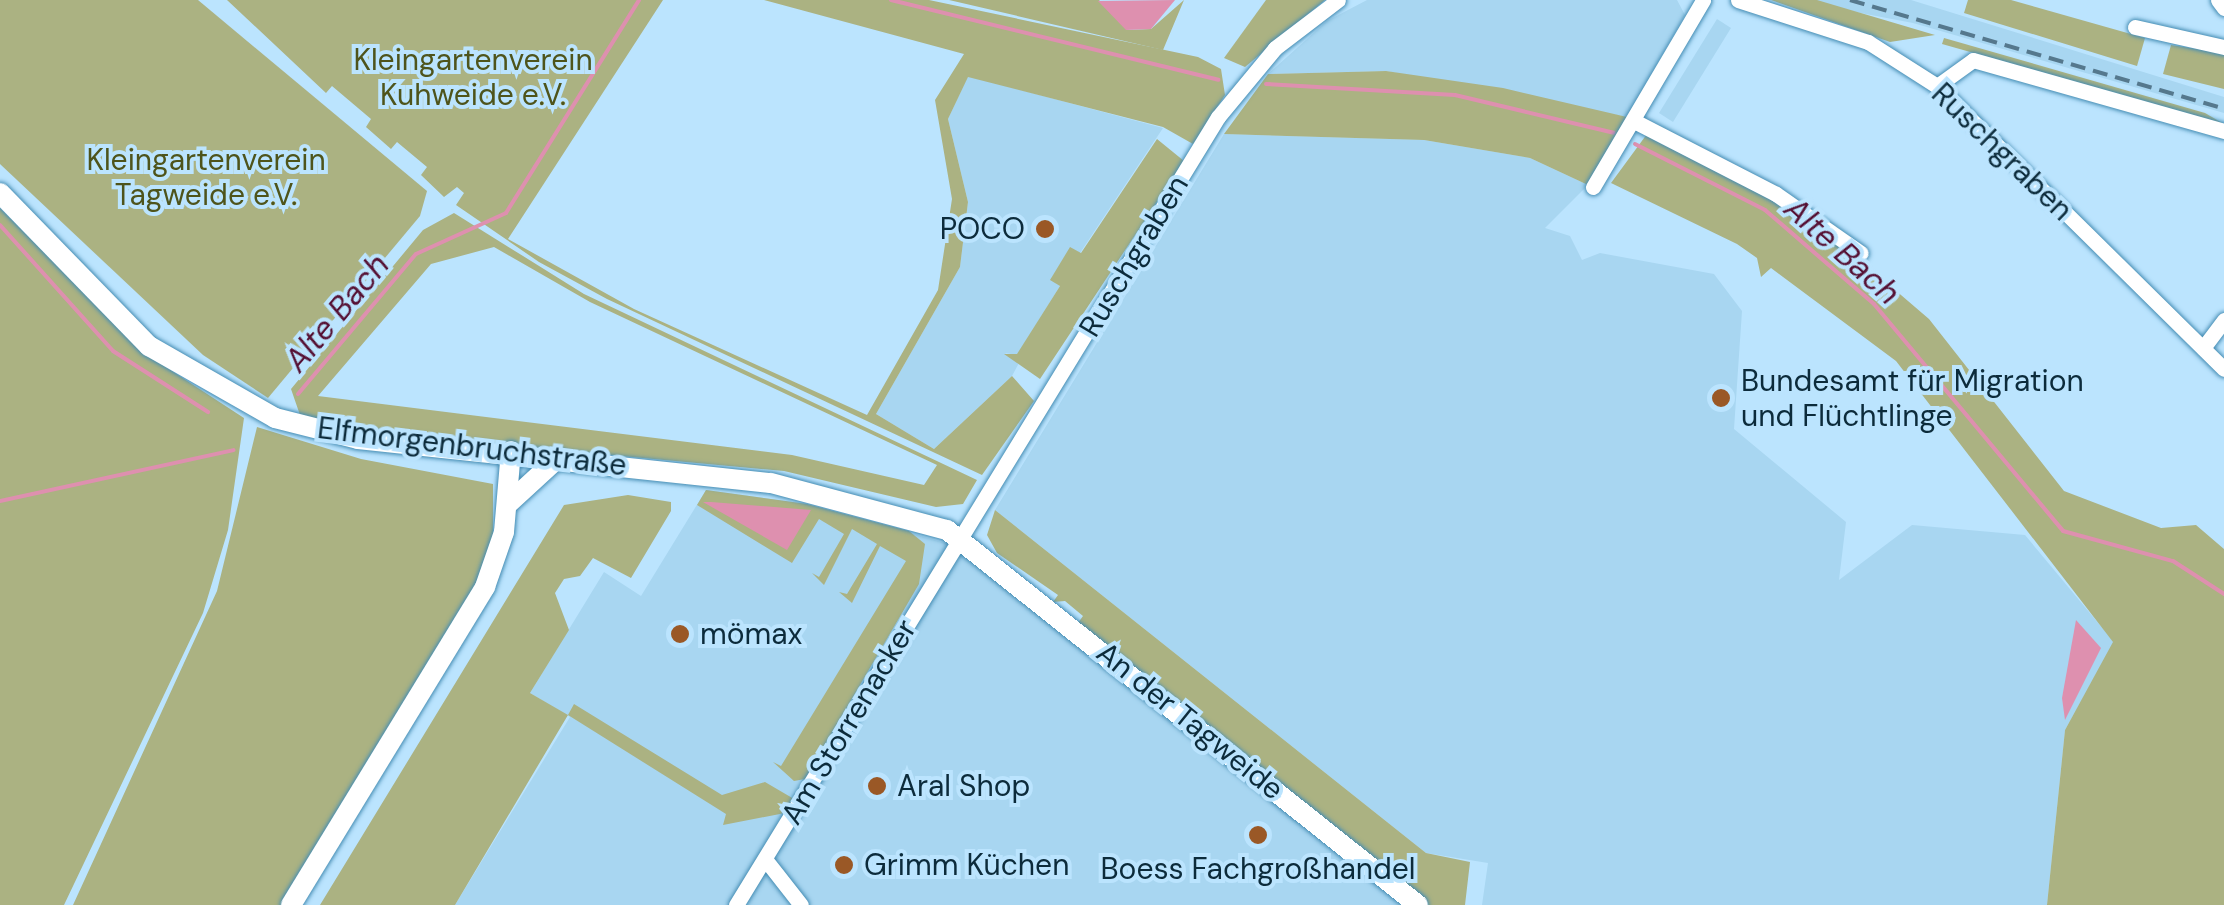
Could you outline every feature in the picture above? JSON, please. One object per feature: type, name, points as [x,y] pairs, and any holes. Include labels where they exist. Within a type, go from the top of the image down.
[{"type":"main road","name":"Elfmorgenbruchstraße","points":[[0,193],[148,346],[234,400],[358,440],[510,451],[800,488],[960,538]]},
{"type":"main road","points":[[508,505],[510,451]]},
{"type":"main road","points":[[291,905],[471,612],[508,505],[532,472],[558,458]]},
{"type":"main road","name":"An der Tagweide","points":[[960,538],[1418,905]]},
{"type":"street","name":"Ruschgraben","points":[[960,538],[1218,118],[1275,48],[1338,0]]},
{"type":"street","points":[[1593,187],[1636,122],[1702,0]]},
{"type":"street","name":"Ruschgraben","points":[[1738,0],[1868,42],[1938,86],[2224,369]]},
{"type":"street","points":[[2218,0],[2224,8]]},
{"type":"street","points":[[2135,28],[2224,47]]},
{"type":"street","points":[[1938,86],[1973,60],[2224,131]]},
{"type":"street","points":[[1636,122],[1776,194],[1860,253]]},
{"type":"street","points":[[2202,348],[2224,320]]},
{"type":"street","name":"Am Storrenacker","points":[[736,905],[960,538]]},
{"type":"street","points":[[765,859],[801,905]]},
{"type":"shaded area","points":[[1175,0],[1151,29],[1126,30],[1098,1]]},
{"type":"shaded area","points":[[1367,0],[1677,0],[1685,15],[1627,117],[1386,71],[1268,74],[1327,21]]},
{"type":"shaded area","points":[[1792,0],[1911,0],[2224,97],[2224,113],[1913,23]]},
{"type":"shaded area","points":[[1717,19],[1731,28],[1673,122],[1659,113]]},
{"type":"shaded area","points":[[968,76],[1163,128],[1080,253],[1070,248],[1051,279],[1060,286],[1017,355],[1005,353],[1019,363],[1012,376],[934,449],[876,414],[960,267],[968,202],[948,119]]},
{"type":"shaded area","points":[[1224,134],[1424,140],[1530,158],[1588,185],[1545,228],[1570,236],[1582,260],[1600,253],[1714,274],[1742,311],[1734,429],[1846,522],[1839,580],[1912,525],[2025,535],[2114,642],[2065,730],[2047,905],[1482,905],[1488,863],[1426,853],[995,510]]},
{"type":"shaded area","points":[[706,490],[807,504],[970,550],[1406,905],[455,905],[570,717],[530,693],[604,572],[641,596]]},
{"type":"shaded area","points":[[703,502],[711,502],[811,510],[787,550]]},
{"type":"shaded area","points":[[2076,620],[2101,648],[2065,720],[2062,698]]},
{"type":"green space","name":"Kleingartenverein Tagweide e.V.","points":[[0,0],[198,0],[427,191],[420,216],[268,398],[203,355],[0,164]]},
{"type":"green space","name":"Kleingartenverein Kuhweide e.V.","points":[[227,0],[663,0],[508,239],[634,309],[867,415],[938,290],[952,199],[935,100],[964,54],[764,0],[929,0],[1198,57],[1221,69],[1225,95],[1193,144],[1163,127],[968,77],[948,119],[968,202],[960,267],[876,414],[934,449],[1012,376],[1034,401],[982,475],[607,299],[539,262],[456,205],[464,193],[457,187],[444,197],[421,175],[427,167],[397,142],[391,149],[366,127],[371,119],[332,86],[326,93]]},
{"type":"green space","points":[[949,0],[1099,0],[1127,30],[1151,29],[1184,0],[1163,50]]},
{"type":"green space","points":[[1266,0],[1325,0],[1245,67],[1224,58]]},
{"type":"green space","points":[[1771,0],[1817,0],[1935,35],[1890,42]]},
{"type":"green space","points":[[1968,0],[2011,0],[2145,38],[2137,66],[1964,13]]},
{"type":"green space","points":[[1944,38],[2205,113],[2224,124],[1942,44]]},
{"type":"green space","points":[[2171,45],[2224,53],[2224,89],[2163,74]]},
{"type":"green space","points":[[1386,71],[1503,88],[1627,117],[1588,185],[1530,158],[1424,140],[1224,134],[1268,74]]},
{"type":"green space","points":[[1647,134],[1771,195],[1880,277],[1929,319],[2064,491],[2161,528],[2196,525],[2224,549],[2224,905],[2047,905],[2065,730],[2113,642],[1896,361],[1771,268],[1761,277],[1757,258],[1737,244],[1611,183]]},
{"type":"green space","points":[[1157,139],[1184,161],[1040,379],[1004,354],[1017,354],[1060,286],[1050,280],[1070,247],[1081,253]]},
{"type":"green space","points":[[0,208],[149,356],[244,418],[228,530],[203,613],[64,905],[0,905]]},
{"type":"green space","points":[[454,213],[584,294],[977,480],[963,504],[936,507],[784,471],[374,433],[301,418],[291,389],[423,230]],"holes":[[[494,247],[590,302],[937,465],[924,485],[792,455],[318,396],[431,264]]]},
{"type":"green space","points":[[257,427],[361,459],[493,484],[493,539],[471,597],[281,905],[73,905],[217,591]]},
{"type":"green space","points":[[706,490],[807,504],[909,531],[925,544],[919,584],[805,779],[794,781],[773,762],[781,766],[906,561],[880,546],[852,603],[839,592],[847,594],[877,544],[852,529],[824,585],[812,573],[819,577],[844,534],[819,519],[792,563],[697,505]]},
{"type":"green space","points":[[628,495],[671,502],[671,511],[631,578],[593,558],[580,576],[564,579],[555,593],[569,630],[530,693],[568,715],[455,905],[320,905],[564,505]]},
{"type":"green space","points":[[995,510],[1426,853],[1470,862],[1465,905],[1428,905],[1078,623],[1083,616],[1065,601],[1053,602],[1058,595],[997,553],[987,535]]},
{"type":"green space","points":[[574,704],[722,795],[765,782],[794,799],[785,813],[723,825],[726,814],[568,715]]},
{"type":"waterway","name":"Alte Bach","points":[[298,394],[416,254],[506,213],[639,0]]},
{"type":"waterway","name":"Alte Bach","points":[[891,0],[1218,80]]},
{"type":"waterway","name":"Alte Bach","points":[[1266,84],[1455,95],[1614,133]]},
{"type":"waterway","name":"Alte Bach","points":[[1635,144],[1765,210],[1874,304],[2063,531],[2173,561],[2224,594]]},
{"type":"waterway","points":[[0,225],[113,351],[208,412]]},
{"type":"waterway","name":"Alte Bach","points":[[0,501],[234,450]]},
{"type":"railway","points":[[1850,0],[2224,109]]},
{"type":"place","name":"POCO","points":[[1045,229]]},
{"type":"place","name":"Bundesamt für Migration und Flüchtlinge","points":[[1721,398]]},
{"type":"place","name":"mömax","points":[[680,634]]},
{"type":"place","name":"Aral Shop","points":[[877,786]]},
{"type":"place","name":"Boess Fachgroßhandel","points":[[1258,835]]},
{"type":"place","name":"Grimm Küchen","points":[[844,865]]}]
